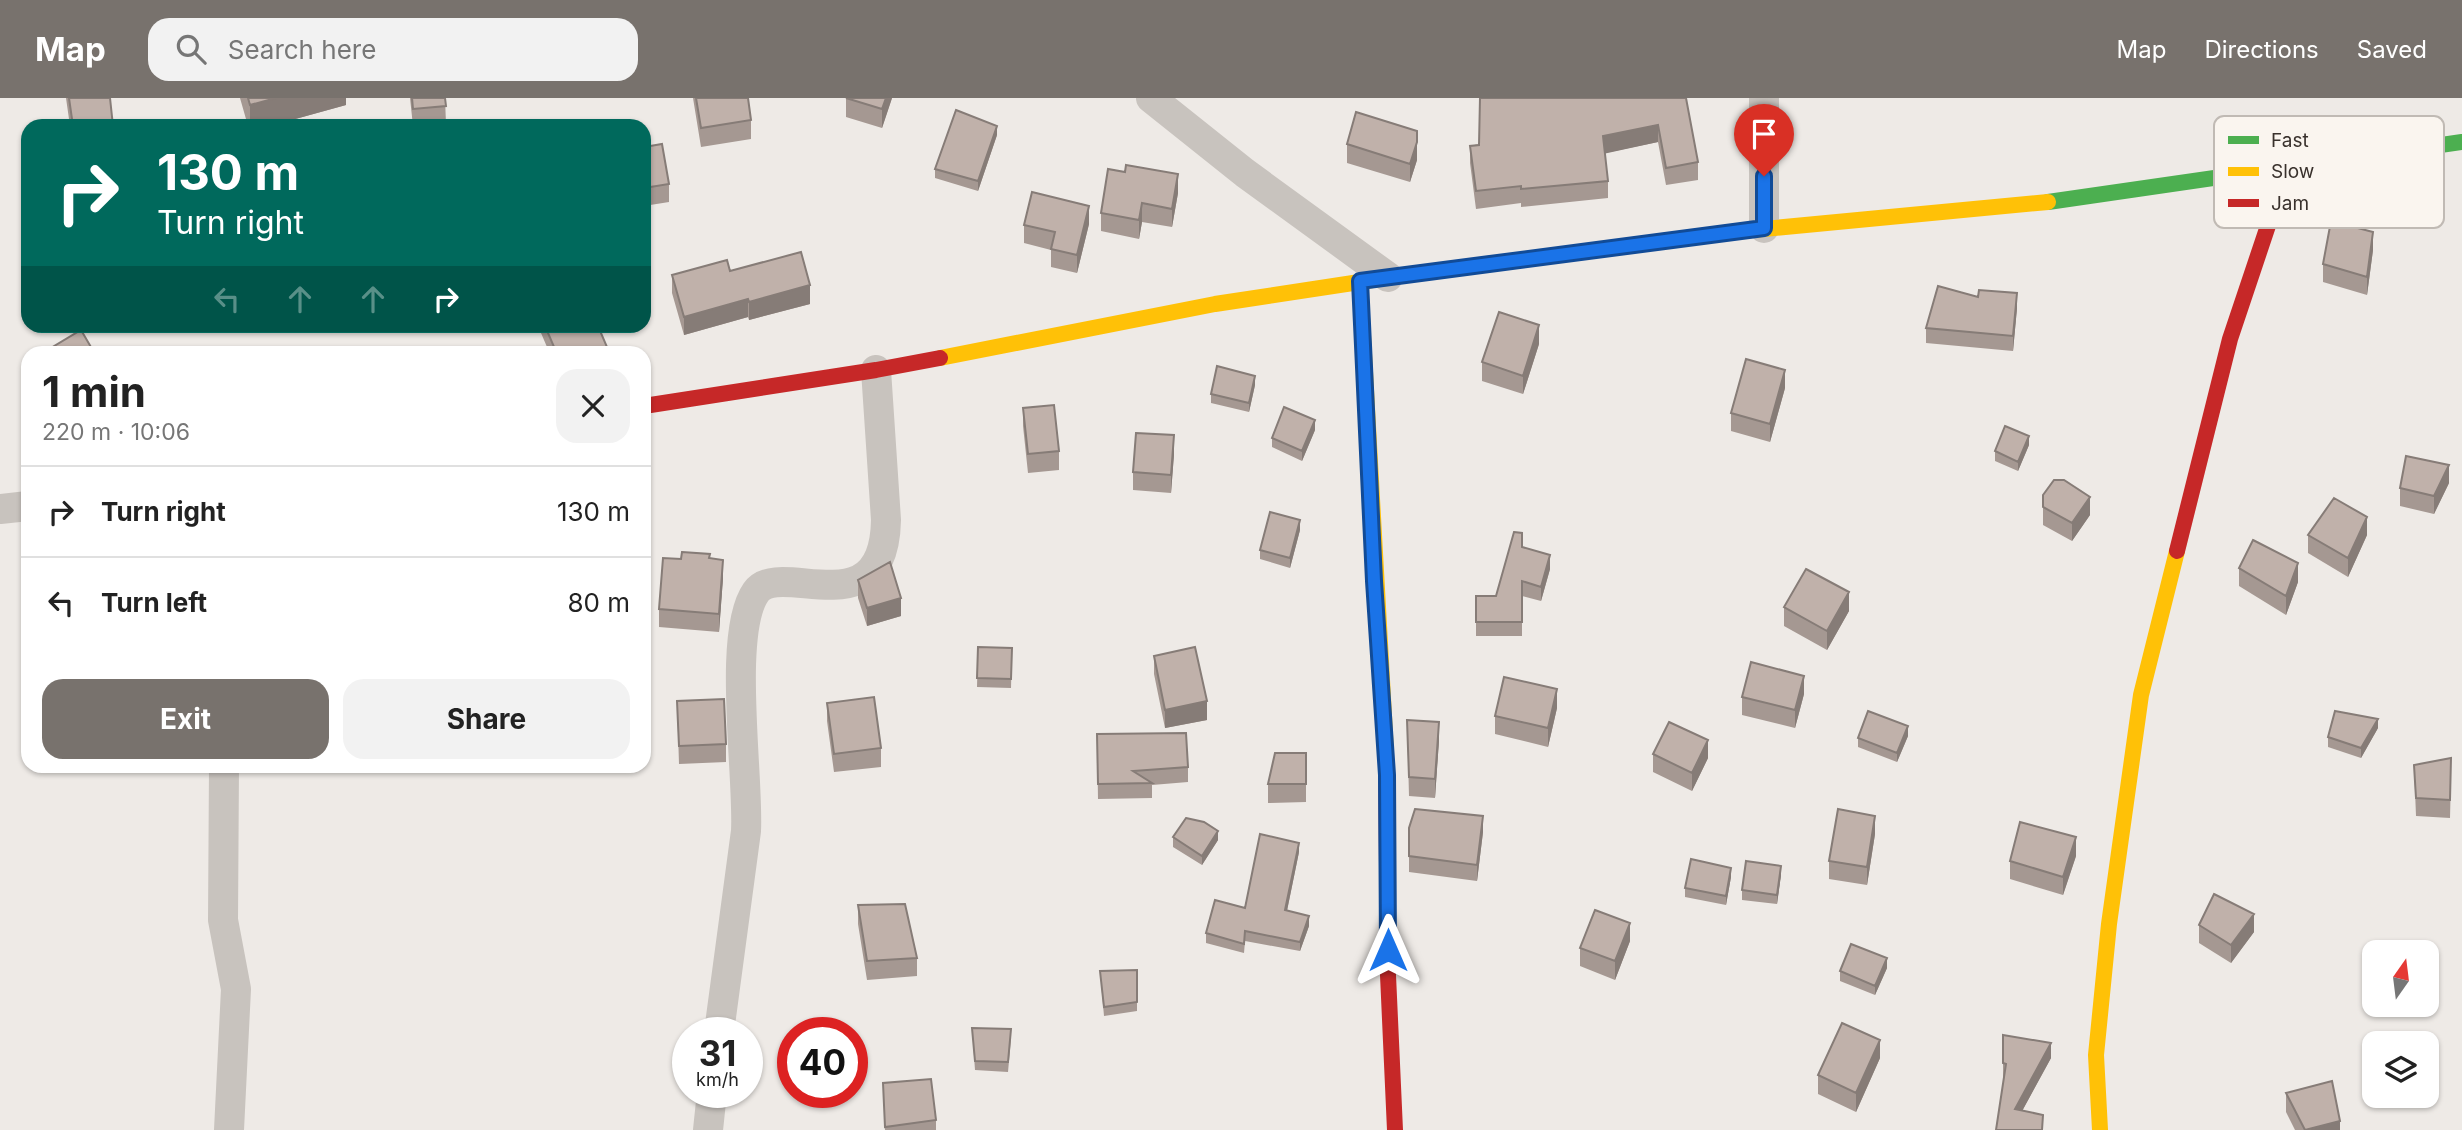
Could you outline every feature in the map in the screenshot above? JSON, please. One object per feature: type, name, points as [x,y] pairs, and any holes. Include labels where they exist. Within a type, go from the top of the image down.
[{"type":"street","points":[[1151,98],[1374,279]]},
{"type":"street","points":[[1764,98],[1764,228]]},
{"type":"street","points":[[2444,144],[2462,142]]},
{"type":"street","points":[[651,404],[876,370],[1215,304],[1374,279],[1764,228],[2014,207],[2214,177]]},
{"type":"street","points":[[2100,1130],[2096,1055],[2109,924],[2141,695],[2230,338],[2267,228]]},
{"type":"street","points":[[1374,279],[1374,581],[1387,775],[1388,975],[1395,1130]]},
{"type":"street","points":[[721,1017],[747,831],[742,664],[746,618],[757,590],[769,583],[832,585],[859,580],[877,564],[886,542],[886,520],[876,370]]},
{"type":"street","points":[[0,509],[21,507]]},
{"type":"street","points":[[224,773],[223,920],[236,989],[229,1130]]},
{"type":"street","points":[[708,1130],[710,1108]]},
{"type":"building","points":[[69,98],[110,98],[112,119],[72,119]]},
{"type":"building","points":[[248,98],[276,98],[250,105]]},
{"type":"building","points":[[412,98],[445,98],[446,106],[413,109]]},
{"type":"building","points":[[696,98],[748,98],[751,120],[701,128]]},
{"type":"building","points":[[846,98],[886,98],[882,109]]},
{"type":"building","points":[[1480,98],[1686,98],[1698,162],[1666,168],[1658,125],[1603,136],[1608,181],[1476,191],[1470,146],[1479,145]]},
{"type":"building","points":[[956,110],[997,126],[978,181],[935,169]]},
{"type":"building","points":[[1356,112],[1417,131],[1417,142],[1410,164],[1347,144]]},
{"type":"building","points":[[662,144],[669,184],[651,187],[651,146]]},
{"type":"building","points":[[1126,165],[1178,174],[1172,209],[1142,203],[1139,220],[1101,213],[1108,169],[1125,172]]},
{"type":"building","points":[[1032,192],[1089,206],[1077,255],[1051,249],[1055,232],[1024,225]]},
{"type":"building","points":[[2330,228],[2358,228],[2373,232],[2367,277],[2323,264]]},
{"type":"building","points":[[801,252],[810,285],[684,317],[672,275],[727,260],[730,271]]},
{"type":"building","points":[[1938,286],[1978,297],[1979,290],[2017,293],[2013,336],[1926,328]]},
{"type":"building","points":[[1499,312],[1539,325],[1523,376],[1482,362]]},
{"type":"building","points":[[76,333],[83,333],[90,346],[54,346]]},
{"type":"building","points":[[548,333],[601,333],[607,346],[554,346]]},
{"type":"building","points":[[1746,359],[1785,370],[1770,424],[1731,413]]},
{"type":"building","points":[[1217,366],[1255,376],[1249,403],[1211,394]]},
{"type":"building","points":[[1054,405],[1059,451],[1028,454],[1023,408]]},
{"type":"building","points":[[1284,407],[1315,420],[1302,451],[1272,438]]},
{"type":"building","points":[[2005,426],[2029,436],[2018,462],[1995,451]]},
{"type":"building","points":[[1136,433],[1174,435],[1171,475],[1133,472]]},
{"type":"building","points":[[2406,456],[2449,465],[2434,496],[2400,488]]},
{"type":"building","points":[[2054,480],[2064,480],[2090,497],[2072,523],[2043,507],[2043,495]]},
{"type":"building","points":[[2334,498],[2367,517],[2348,558],[2308,535]]},
{"type":"building","points":[[1270,512],[1300,520],[1290,558],[1260,550]]},
{"type":"building","points":[[1514,532],[1522,533],[1522,547],[1550,555],[1541,587],[1522,581],[1522,622],[1476,622],[1476,596],[1496,596]]},
{"type":"building","points":[[2253,540],[2298,563],[2286,596],[2239,568]]},
{"type":"building","points":[[682,552],[710,554],[709,558],[723,560],[719,614],[659,609],[663,558],[681,559]]},
{"type":"building","points":[[890,562],[901,598],[867,608],[858,580]]},
{"type":"building","points":[[1806,569],[1849,592],[1827,631],[1784,607]]},
{"type":"building","points":[[978,647],[1012,648],[1011,679],[977,678]]},
{"type":"building","points":[[1195,647],[1207,701],[1165,710],[1154,656]]},
{"type":"building","points":[[1751,662],[1804,676],[1795,710],[1742,697]]},
{"type":"building","points":[[1504,677],[1557,689],[1548,728],[1495,716]]},
{"type":"building","points":[[874,697],[881,748],[834,754],[827,703]]},
{"type":"building","points":[[724,699],[726,744],[679,746],[677,701]]},
{"type":"building","points":[[1868,711],[1908,726],[1897,753],[1858,738]]},
{"type":"building","points":[[2335,711],[2378,719],[2361,748],[2328,737]]},
{"type":"building","points":[[1407,720],[1439,722],[1435,779],[1409,777]]},
{"type":"building","points":[[1669,722],[1708,740],[1692,773],[1653,754]]},
{"type":"building","points":[[1186,733],[1188,767],[1133,771],[1152,783],[1098,784],[1097,734]]},
{"type":"building","points":[[1275,753],[1306,753],[1306,784],[1268,784]]},
{"type":"building","points":[[2451,758],[2450,800],[2416,798],[2414,765]]},
{"type":"building","points":[[1415,809],[1483,816],[1477,865],[1409,856],[1409,828]]},
{"type":"building","points":[[1838,809],[1875,816],[1867,867],[1829,861]]},
{"type":"building","points":[[1186,818],[1204,822],[1218,831],[1202,856],[1173,837]]},
{"type":"building","points":[[2020,822],[2076,837],[2063,877],[2010,861]]},
{"type":"building","points":[[1260,834],[1299,843],[1285,910],[1309,916],[1300,942],[1245,931],[1244,944],[1206,933],[1215,900],[1245,908]]},
{"type":"building","points":[[1691,859],[1731,868],[1726,896],[1685,888]]},
{"type":"building","points":[[1746,861],[1781,866],[1777,895],[1742,890]]},
{"type":"building","points":[[2214,894],[2254,914],[2231,945],[2199,925]]},
{"type":"building","points":[[905,904],[917,958],[867,961],[858,905]]},
{"type":"building","points":[[1595,910],[1630,923],[1615,961],[1580,948]]},
{"type":"building","points":[[1851,944],[1887,958],[1875,986],[1840,971]]},
{"type":"building","points":[[1137,970],[1137,1002],[1104,1007],[1100,971]]},
{"type":"building","points":[[1842,1023],[1880,1040],[1856,1093],[1818,1075]]},
{"type":"building","points":[[972,1028],[1011,1029],[1008,1062],[975,1061]]},
{"type":"building","points":[[2003,1035],[2051,1043],[2015,1109],[2043,1115],[2042,1130],[1996,1130],[2006,1064],[2003,1063]]},
{"type":"building","points":[[931,1079],[936,1120],[885,1127],[883,1083]]},
{"type":"building","points":[[2332,1081],[2340,1121],[2305,1130],[2286,1093]]},
{"type":"traffic: fast","points":[[2444,145],[2462,142]]},
{"type":"traffic: fast","points":[[2048,202],[2214,178]]},
{"type":"traffic: slow","points":[[1732,232],[2048,202]]},
{"type":"traffic: slow","points":[[940,358],[1215,304],[1399,276]]},
{"type":"traffic: slow","points":[[1360,281],[1386,752]]},
{"type":"traffic: slow","points":[[2100,1130],[2096,1055],[2109,924],[2141,695],[2177,551]]},
{"type":"traffic: jam","points":[[2177,551],[2230,339],[2267,228]]},
{"type":"traffic: jam","points":[[1399,276],[1732,232]]},
{"type":"traffic: jam","points":[[651,405],[940,358]]},
{"type":"traffic: jam","points":[[1386,752],[1388,975],[1395,1130]]},
{"type":"route","points":[[1388,950],[1387,775],[1374,581],[1360,281],[1764,228],[1764,176]]}]
